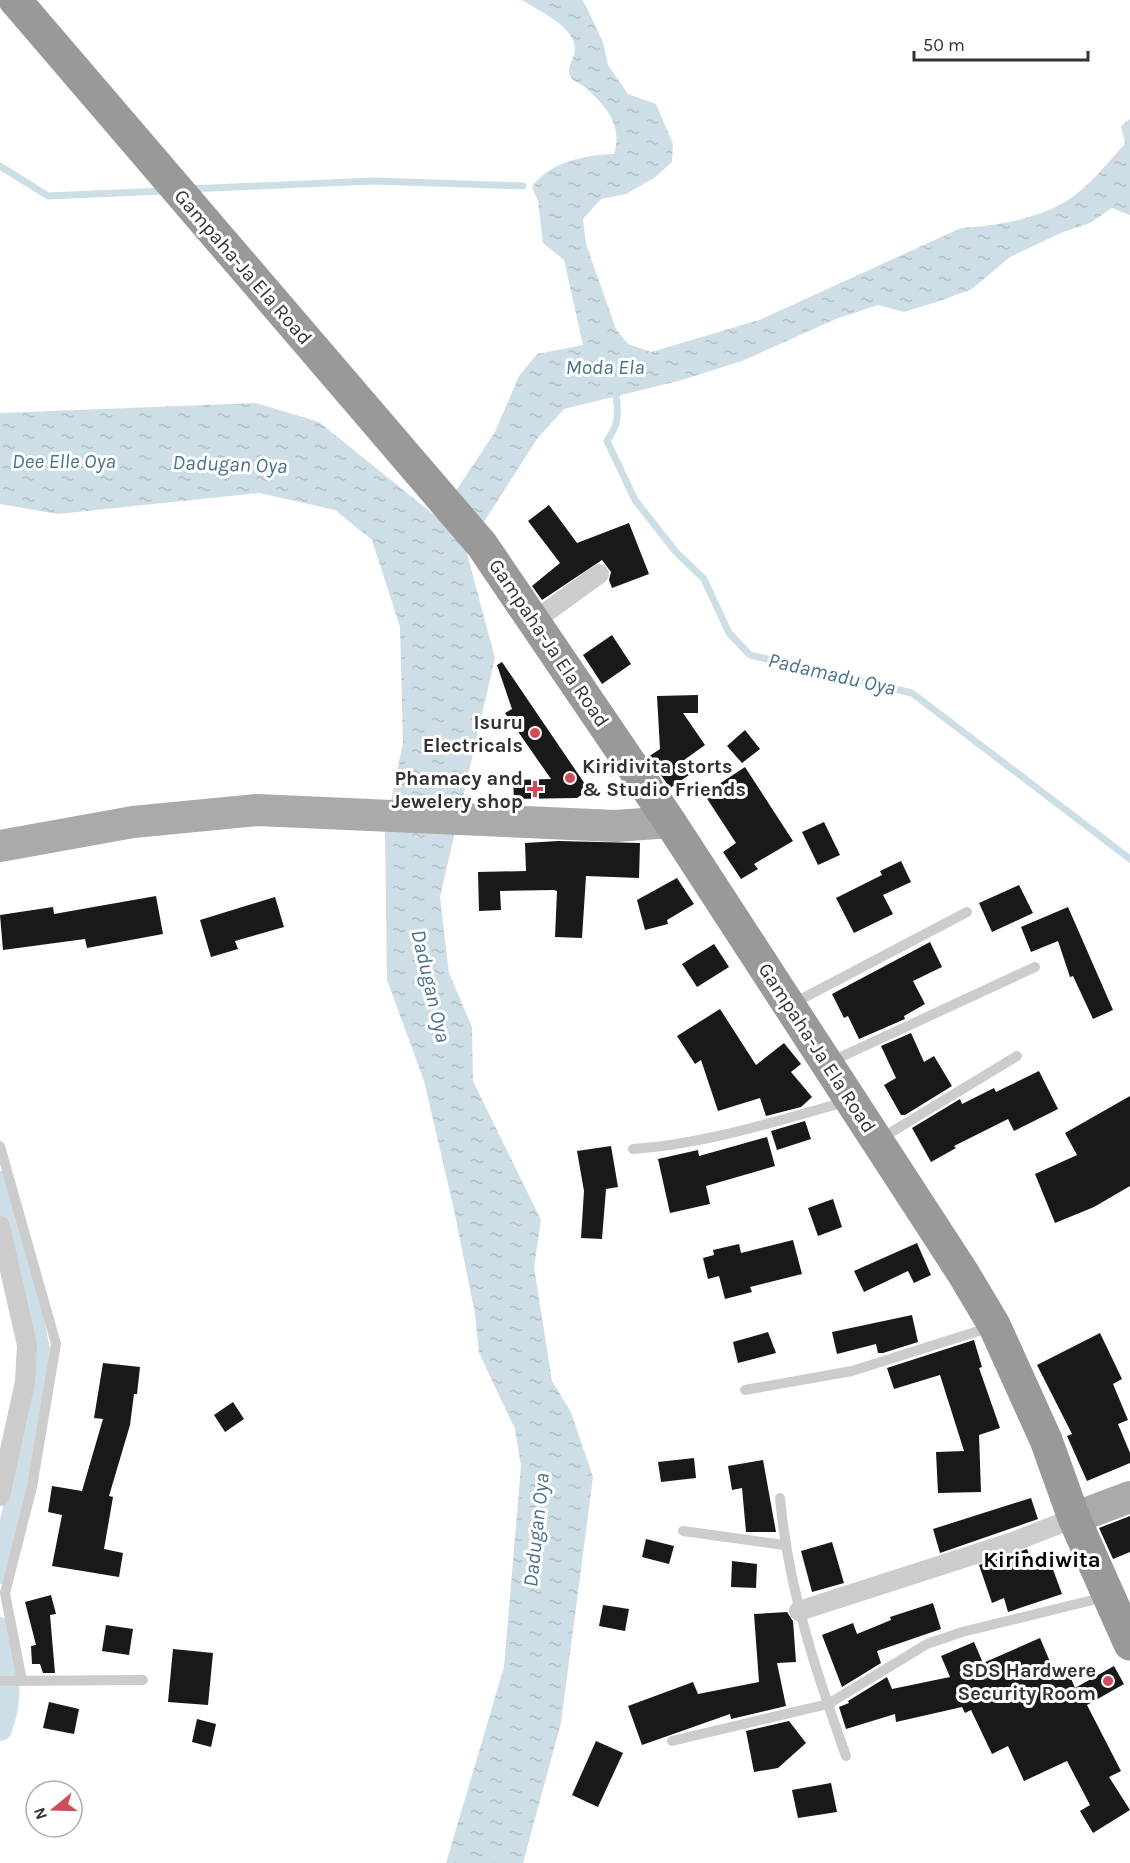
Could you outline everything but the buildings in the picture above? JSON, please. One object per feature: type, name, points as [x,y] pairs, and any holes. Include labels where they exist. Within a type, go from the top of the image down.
[{"type":"highway","name":"Gampaha-Ja Ela Road","points":[[15,0],[482,545],[534,621],[670,822],[878,1141],[994,1325],[1046,1440],[1074,1518],[1108,1596],[1128,1633]]},
{"type":"main road","points":[[0,846],[133,822],[257,810],[616,826],[670,822]]},
{"type":"main road","points":[[1074,1518],[1130,1497]]},
{"type":"street","points":[[534,621],[599,574]]},
{"type":"street","points":[[0,1226],[27,1345],[25,1382],[0,1496]]},
{"type":"street","points":[[799,1611],[1014,1542],[1074,1518]]},
{"type":"lane","points":[[789,1005],[967,912]]},
{"type":"lane","points":[[827,1063],[1035,967]]},
{"type":"lane","points":[[878,1141],[1017,1056]]},
{"type":"lane","points":[[633,1149],[657,1148],[770,1123],[851,1100]]},
{"type":"lane","points":[[0,1146],[56,1344],[32,1487],[5,1593],[22,1681]]},
{"type":"lane","points":[[745,1390],[852,1371],[994,1325]]},
{"type":"lane","points":[[780,1498],[784,1545],[799,1611],[846,1756]]},
{"type":"lane","points":[[682,1531],[784,1545]]},
{"type":"lane","points":[[672,1741],[828,1704],[927,1644],[962,1632],[1108,1596]]},
{"type":"lane","points":[[0,1681],[143,1680]]},
{"type":"water","name":"Dee Elle Oya","points":[[522,0],[583,0],[603,42],[608,65],[628,94],[656,104],[673,144],[672,162],[654,178],[626,194],[601,199],[583,219],[586,244],[616,329],[628,344],[651,352],[759,320],[961,228],[1030,217],[1056,207],[1084,188],[1125,144],[1121,126],[1130,119],[1130,215],[1112,208],[1090,223],[1063,232],[1010,257],[972,289],[940,301],[904,312],[878,305],[836,319],[742,361],[682,380],[564,409],[537,439],[466,550],[495,658],[440,897],[449,973],[472,1027],[473,1081],[541,1220],[534,1267],[552,1381],[571,1412],[593,1477],[561,1723],[523,1863],[446,1863],[504,1667],[521,1466],[515,1429],[479,1353],[475,1314],[454,1210],[424,1081],[387,980],[385,830],[403,743],[400,627],[372,540],[335,510],[259,493],[58,514],[0,504],[0,413],[256,403],[319,422],[438,518],[495,432],[519,376],[537,354],[583,345],[564,260],[543,243],[538,201],[532,187],[539,178],[558,166],[580,158],[614,154],[616,144],[614,125],[606,109],[585,87],[570,76],[569,69],[575,49],[569,33],[554,20]]},
{"type":"waterway","points":[[0,166],[48,196],[163,191]]},
{"type":"waterway","points":[[189,189],[373,181],[523,186]]},
{"type":"waterway","name":"Padamadu Oya","points":[[616,396],[617,420],[607,441],[635,500],[676,552],[704,579],[729,633],[750,655],[912,693],[1130,859]]},
{"type":"waterway","points":[[0,1183],[16,1240],[40,1360],[26,1460],[0,1572]]},
{"type":"waterway","points":[[0,1629],[8,1679],[8,1692],[0,1729]]},
{"type":"place","name":"Isuru Electricals","points":[[535,733]]},
{"type":"place","name":"Kiridivita storts & Studio Friends","points":[[570,778]]},
{"type":"place","name":"Phamacy and Jewelery shop","points":[[535,789]]},
{"type":"place","name":"SDS Hardwere Security Room","points":[[1108,1681]]},
{"type":"district","name":"Kirindiwita","points":[[1042,1560]]},
{"type":"water label","name":"Moda Ela","points":[[605,367]]},
{"type":"water label","name":"Dadugan Oya","points":[[230,464]]},
{"type":"water label","name":"Dadugan Oya","points":[[431,986]]},
{"type":"water label","name":"Dadugan Oya","points":[[536,1530]]}]
